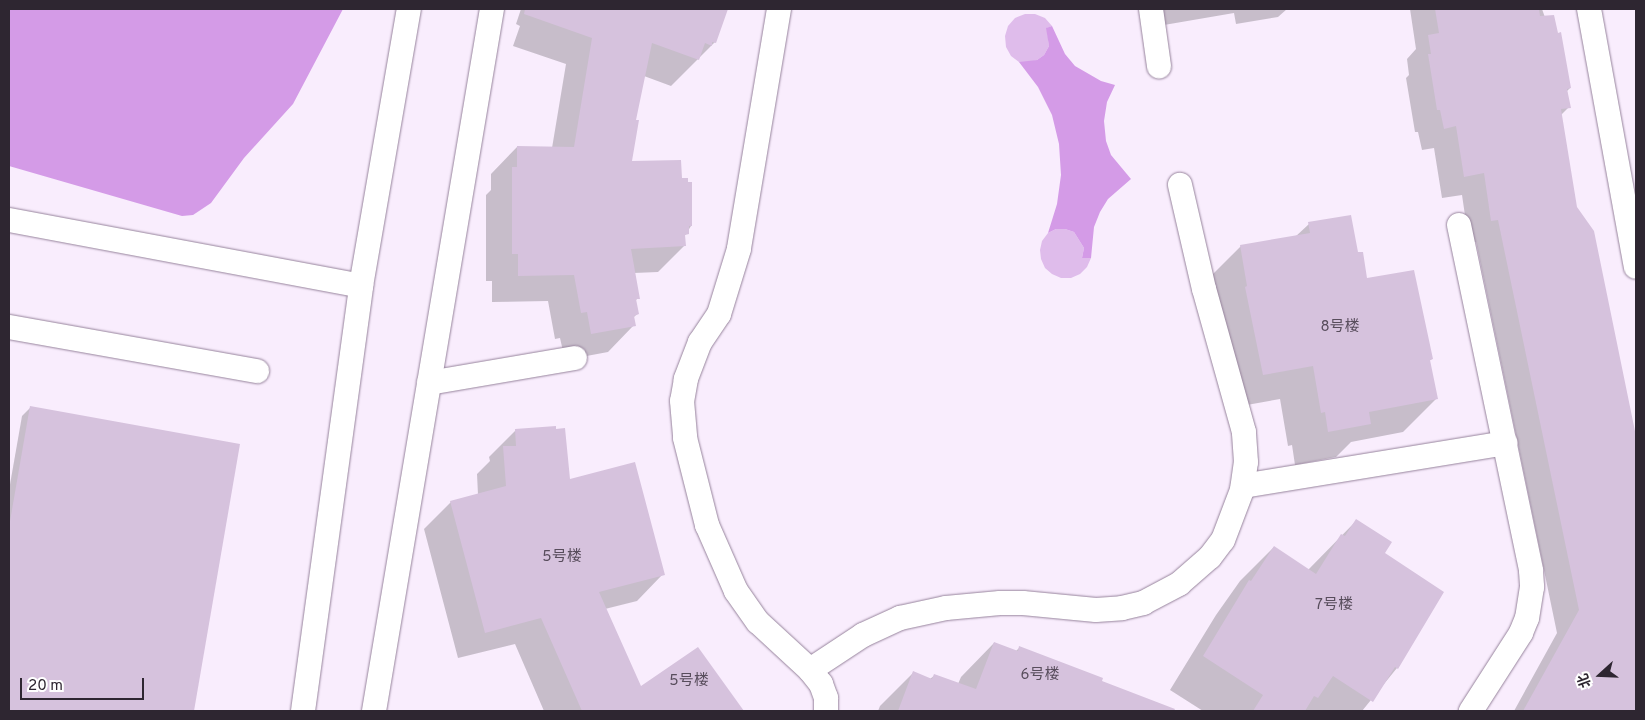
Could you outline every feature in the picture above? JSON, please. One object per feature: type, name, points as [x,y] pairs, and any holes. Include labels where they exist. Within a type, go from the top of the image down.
[{"type":"lane","points":[[303,711],[362,286],[409,9]]},
{"type":"lane","points":[[374,711],[492,9]]},
{"type":"lane","points":[[779,9],[740,249],[719,314],[700,342],[686,379],[682,404],[684,438],[699,499],[722,563],[736,591],[758,622],[810,670],[821,684],[827,699],[826,711]]},
{"type":"lane","points":[[1151,9],[1158,66]]},
{"type":"lane","points":[[1589,9],[1636,267]]},
{"type":"lane","points":[[810,670],[863,635],[900,618],[946,608],[1023,603],[1096,610],[1143,603],[1179,584],[1210,557],[1226,532],[1243,486],[1246,462],[1244,432],[1204,289],[1180,185]]},
{"type":"lane","points":[[9,222],[362,286]]},
{"type":"lane","points":[[1459,224],[1531,571],[1531,602],[1521,633],[1471,711]]},
{"type":"lane","points":[[9,327],[256,371]]},
{"type":"lane","points":[[429,383],[575,358]]},
{"type":"lane","points":[[1243,486],[1504,443]]},
{"type":"shaded area","points":[[9,9],[343,9],[293,104],[244,158],[211,203],[193,215],[182,216],[9,166]]},
{"type":"shaded area","points":[[1025,14],[1035,14],[1045,18],[1052,26],[1047,28],[1049,46],[1044,55],[1028,63],[1019,62],[1011,56],[1006,47],[1005,36],[1008,26],[1015,18]]},
{"type":"shaded area","points":[[1052,26],[1065,54],[1075,66],[1101,81],[1115,85],[1107,102],[1104,121],[1106,141],[1111,155],[1131,179],[1108,199],[1100,212],[1094,227],[1091,258],[1082,258],[1084,248],[1074,232],[1056,229],[1048,233],[1057,204],[1061,175],[1059,144],[1052,115],[1038,87],[1019,62],[1037,60],[1044,55],[1049,46],[1046,28]]},
{"type":"shaded area","points":[[1056,229],[1074,232],[1084,248],[1082,258],[1091,258],[1087,267],[1080,274],[1071,278],[1061,278],[1052,274],[1045,268],[1041,259],[1042,241],[1048,233]]},
{"type":"building","points":[[525,9],[728,9],[716,43],[712,42],[712,46],[705,43],[699,60],[652,43],[636,120],[639,120],[632,161],[681,160],[682,178],[688,178],[688,182],[692,182],[692,226],[689,226],[689,234],[685,235],[686,246],[631,249],[640,299],[636,299],[639,314],[634,316],[636,326],[591,334],[587,312],[581,313],[574,275],[518,276],[518,254],[512,254],[512,167],[517,167],[517,146],[574,147],[592,38],[524,14]]},
{"type":"building","points":[[1435,9],[1539,9],[1540,16],[1554,15],[1558,33],[1561,32],[1571,88],[1567,89],[1571,108],[1561,109],[1577,207],[1594,231],[1636,436],[1636,711],[1523,711],[1579,610],[1498,220],[1491,221],[1484,173],[1464,177],[1456,126],[1444,129],[1440,110],[1437,110],[1428,54],[1431,54],[1428,35],[1439,33]]},
{"type":"building","points":[[1351,215],[1358,252],[1363,252],[1367,278],[1414,270],[1433,359],[1430,360],[1438,399],[1369,412],[1371,424],[1328,432],[1325,412],[1321,413],[1313,366],[1263,375],[1245,287],[1247,286],[1240,245],[1310,233],[1308,222]]},
{"type":"building","points":[[30,406],[240,444],[194,711],[9,711],[9,527]]},
{"type":"building","points":[[556,426],[556,429],[565,428],[570,479],[635,462],[665,575],[599,592],[641,686],[698,647],[744,711],[582,711],[541,618],[485,633],[450,501],[506,486],[503,446],[516,446],[515,429]]},
{"type":"building","points":[[1356,519],[1392,542],[1385,553],[1444,592],[1398,669],[1395,667],[1373,702],[1333,676],[1318,698],[1314,696],[1305,711],[1253,711],[1263,695],[1203,656],[1249,580],[1251,581],[1274,546],[1316,574],[1341,534],[1345,536]]},
{"type":"building","points":[[994,642],[1018,651],[1019,646],[1103,678],[1102,681],[1175,709],[1174,711],[898,711],[913,671],[932,679],[934,674],[976,689]]}]
